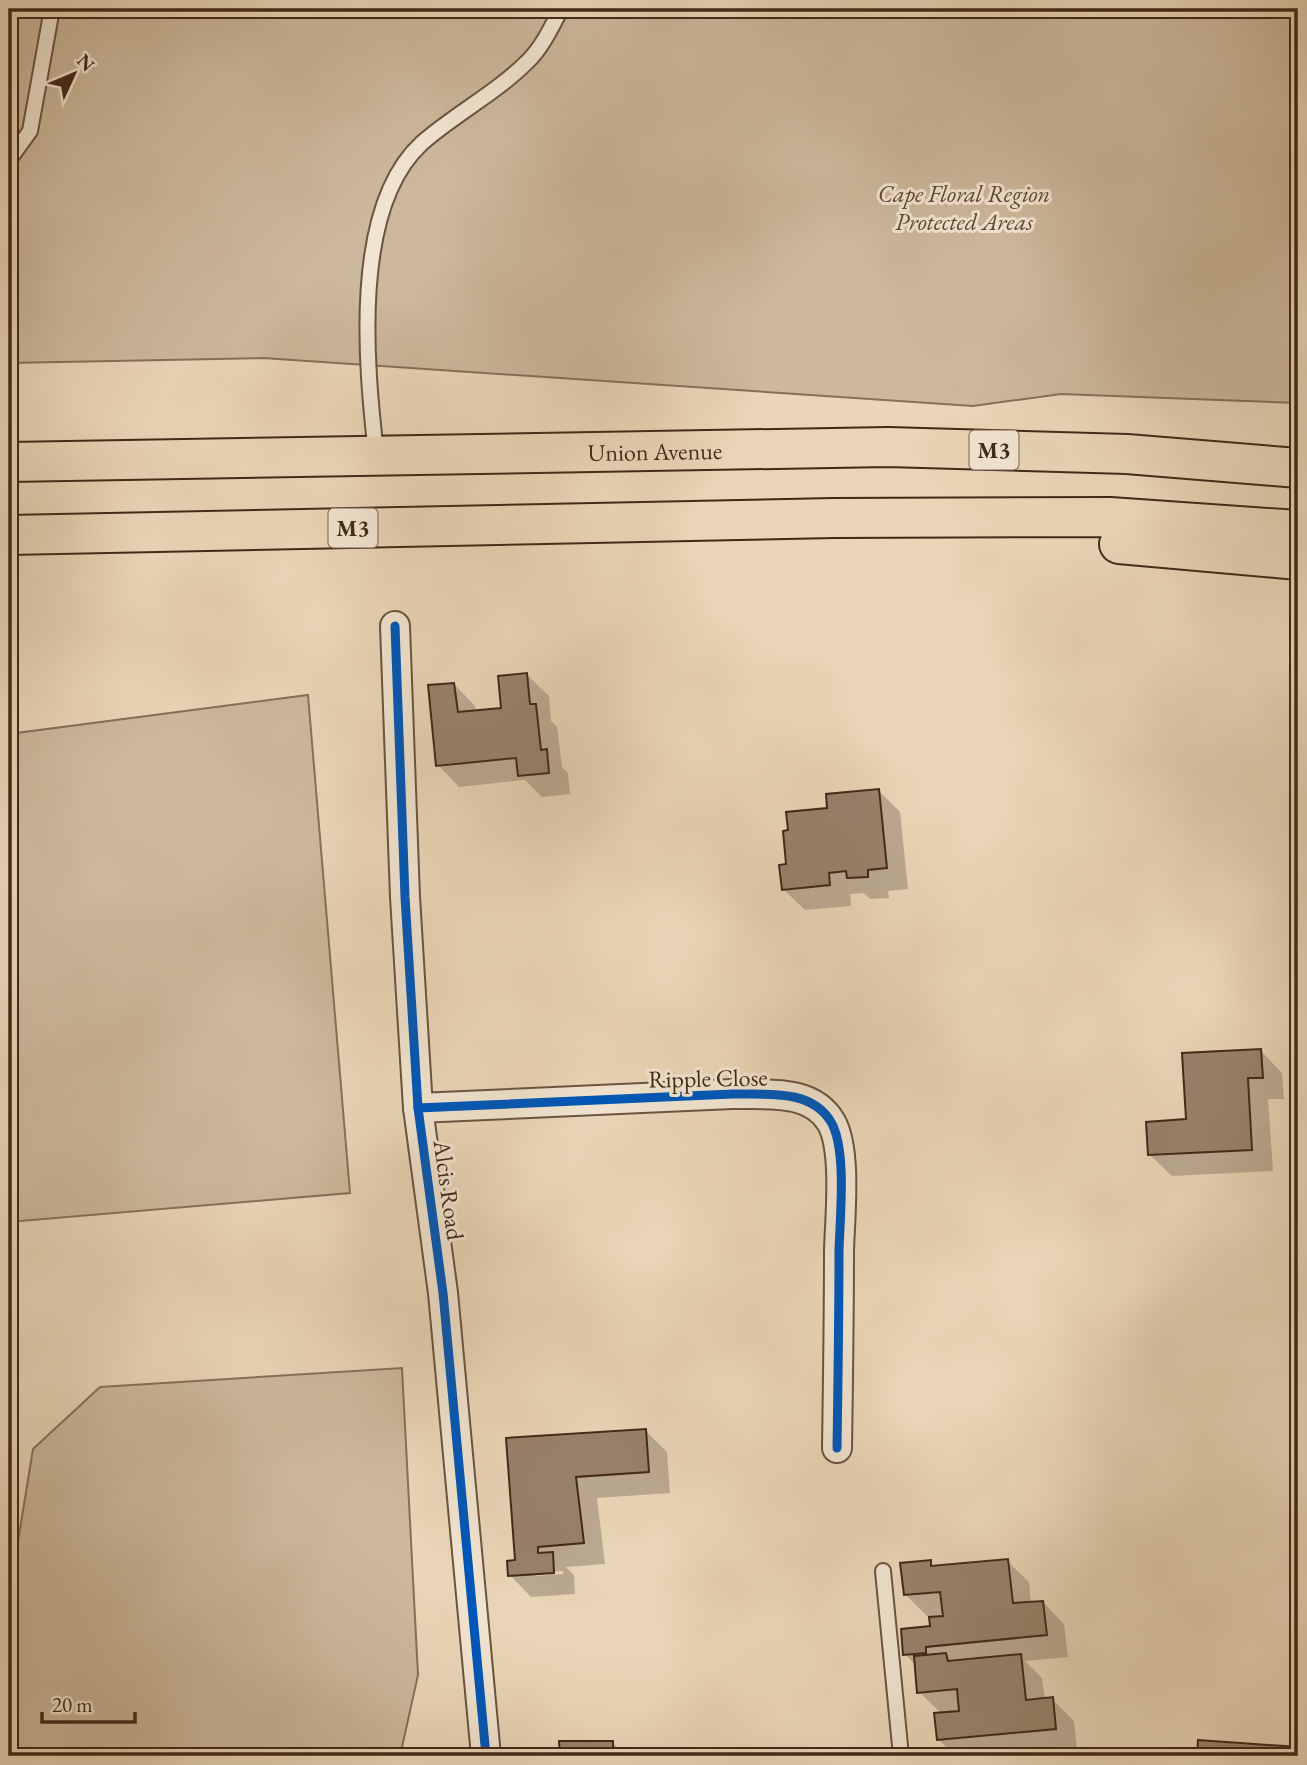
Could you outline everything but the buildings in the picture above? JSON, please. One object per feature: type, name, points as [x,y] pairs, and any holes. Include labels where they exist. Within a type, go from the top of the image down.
[{"type":"highway","name":"Union Avenue","points":[[9,462],[888,447],[1114,453],[1298,468]]},
{"type":"highway","name":"M3","points":[[9,535],[696,523],[834,518],[1110,517],[1298,530]]},
{"type":"highway","points":[[834,518],[1298,560]]},
{"type":"street","name":"Alcis Road","points":[[395,626],[405,897],[418,1108],[443,1293],[486,1756]]},
{"type":"street","name":"Ripple Close","points":[[418,1108],[732,1094],[802,1098],[818,1108],[831,1122],[838,1146],[837,1448]]},
{"type":"lane","points":[[9,160],[30,131],[52,9]]},
{"type":"lane","points":[[376,454],[368,374],[369,309],[374,240],[384,199],[403,164],[423,143],[529,61],[561,9]]},
{"type":"lane","points":[[883,1571],[901,1756]]},
{"type":"green space","name":"Cape Floral Region Protected Areas","points":[[9,9],[1298,9],[1298,403],[1061,394],[973,406],[263,358],[9,363]]},
{"type":"green space","points":[[308,695],[350,1193],[9,1222],[9,734]]},
{"type":"green space","points":[[402,1368],[418,1675],[400,1756],[9,1756],[9,1597],[33,1449],[100,1387]]},
{"type":"cycle path","points":[[395,626],[405,897],[418,1108],[443,1293],[486,1756]]},
{"type":"cycle path","points":[[418,1108],[759,1094],[800,1098],[822,1111],[836,1134],[841,1166],[837,1448]]}]
